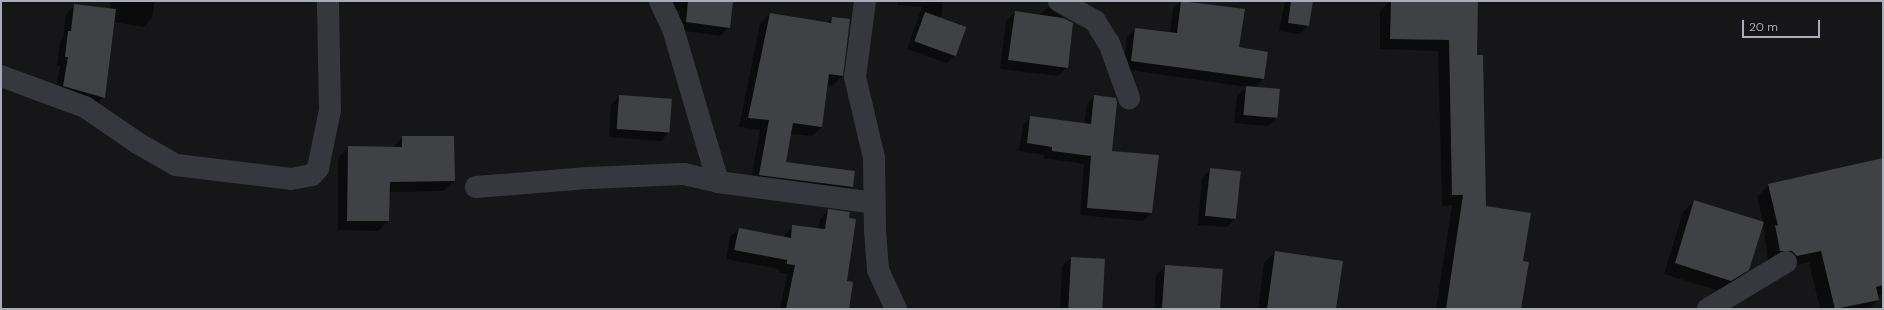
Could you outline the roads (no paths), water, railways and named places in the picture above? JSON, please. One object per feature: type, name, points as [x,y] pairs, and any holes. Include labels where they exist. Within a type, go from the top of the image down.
[{"type":"street","points":[[1,76],[86,107],[139,144],[176,165],[291,179],[312,176],[318,168],[330,110],[328,1]]},
{"type":"street","points":[[660,1],[674,29],[718,182]]},
{"type":"street","points":[[865,1],[855,76],[874,158],[876,203],[875,230],[878,270],[896,309]]},
{"type":"street","points":[[1059,1],[1095,21],[1109,43],[1128,98]]},
{"type":"street","points":[[476,187],[588,178],[684,174],[718,182],[876,203]]},
{"type":"street","points":[[1708,309],[1786,262]]}]
